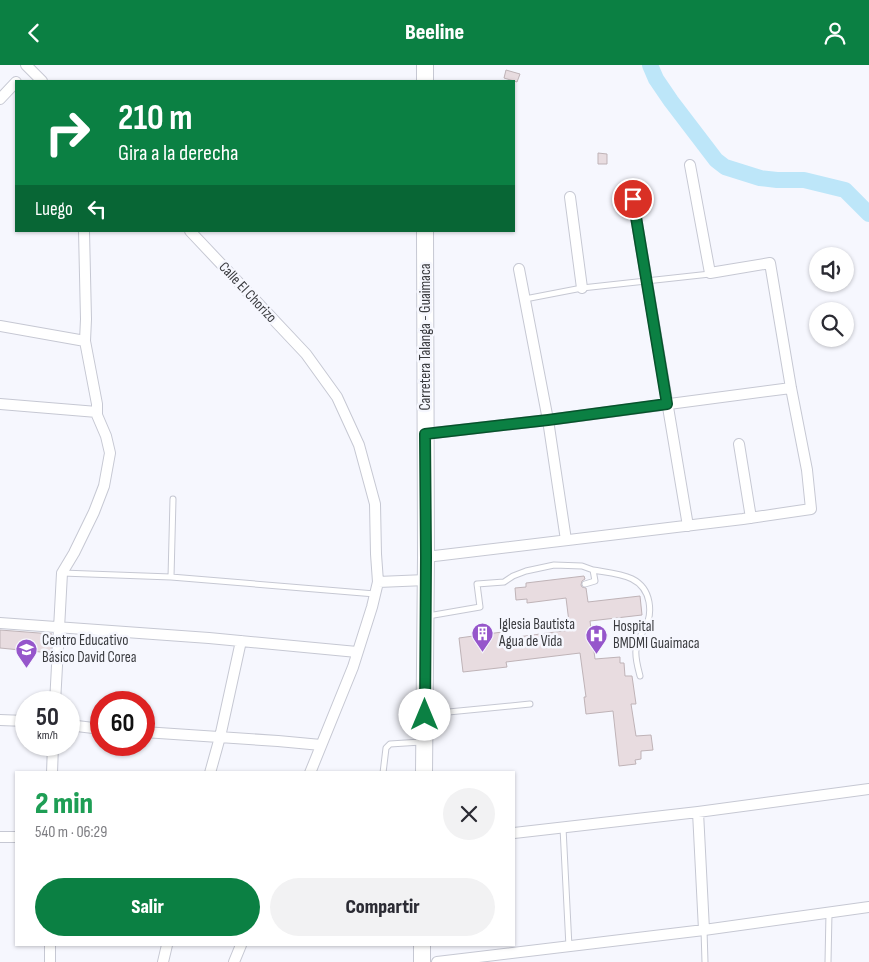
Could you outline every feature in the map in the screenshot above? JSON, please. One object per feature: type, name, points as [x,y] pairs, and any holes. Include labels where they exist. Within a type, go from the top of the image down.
[{"type":"main road","points":[[425,65],[425,80]]},
{"type":"main road","name":"Carretera Talanga - Guaimaca","points":[[424,771],[426,580],[425,232]]},
{"type":"main road","points":[[422,946],[422,962]]},
{"type":"street","points":[[18,80],[28,67],[41,80]]},
{"type":"street","points":[[0,99],[15,84]]},
{"type":"street","points":[[426,557],[688,526],[811,509],[807,470],[770,263],[710,273],[690,165]]},
{"type":"street","points":[[570,197],[582,288]]},
{"type":"street","points":[[633,199],[688,526]]},
{"type":"street","points":[[56,691],[62,573],[94,512],[104,486],[110,453],[106,435],[97,415],[97,404],[85,341],[84,232]]},
{"type":"street","name":"Calle El Chorizo","points":[[191,232],[306,354],[337,397],[359,445],[375,504],[378,581],[372,607],[353,667],[311,771]]},
{"type":"street","points":[[518,269],[548,420],[566,540]]},
{"type":"street","points":[[0,326],[85,341]]},
{"type":"street","points":[[425,434],[791,388]]},
{"type":"street","points":[[0,403],[97,412]]},
{"type":"street","points":[[738,444],[751,518]]},
{"type":"street","points":[[378,581],[426,580]]},
{"type":"street","points":[[0,623],[241,641],[357,652]]},
{"type":"street","points":[[211,771],[241,641]]},
{"type":"street","points":[[0,720],[15,721]]},
{"type":"street","points":[[155,733],[321,745]]},
{"type":"street","points":[[52,771],[53,756]]},
{"type":"street","points":[[515,833],[698,812],[869,789]]},
{"type":"street","points":[[698,812],[704,930]]},
{"type":"street","points":[[0,837],[15,837]]},
{"type":"street","points":[[437,962],[704,930],[869,907]]},
{"type":"street","points":[[50,946],[50,962]]},
{"type":"street","points":[[163,962],[167,946]]},
{"type":"street","points":[[234,962],[241,946]]},
{"type":"lane","points":[[524,299],[582,288],[710,273]]},
{"type":"lane","points":[[171,577],[173,499]]},
{"type":"lane","points":[[425,616],[480,607],[477,583],[504,581],[526,571],[554,565],[582,566],[629,577],[639,582],[648,597],[650,609],[648,621],[636,649],[640,677]]},
{"type":"lane","points":[[585,583],[595,581],[593,570]]},
{"type":"lane","points":[[62,573],[171,577],[375,594]]},
{"type":"lane","points":[[425,715],[530,704]]},
{"type":"lane","points":[[383,771],[388,745],[424,742]]},
{"type":"lane","points":[[562,828],[569,947]]},
{"type":"lane","points":[[828,962],[829,912]]},
{"type":"lane","points":[[704,930],[706,962]]},
{"type":"building","points":[[506,70],[520,74],[517,82],[504,78]]},
{"type":"building","points":[[598,153],[607,154],[607,164],[598,164]]},
{"type":"building","points":[[584,576],[585,579],[581,585],[586,588],[588,602],[640,596],[642,615],[590,621],[595,659],[620,657],[620,663],[624,663],[625,676],[632,676],[636,704],[631,704],[636,736],[651,735],[653,750],[641,751],[641,759],[635,760],[636,764],[619,766],[613,711],[586,714],[584,697],[586,697],[580,653],[506,662],[507,667],[463,672],[459,638],[502,632],[503,639],[570,630],[566,598],[527,603],[527,599],[516,600],[515,588],[526,587],[526,583]]},
{"type":"building","points":[[0,630],[52,634],[51,653],[0,648]]},
{"type":"waterway","points":[[650,65],[656,79],[671,101],[716,160],[725,167],[760,178],[804,180],[845,190],[869,214]]},
{"type":"place","name":"Iglesia Bautista Agua de Vida","points":[[483,652]]},
{"type":"place","name":"Hospital BMDMI Guaimaca","points":[[597,654]]},
{"type":"place","name":"Centro Educativo Básico David Corea","points":[[26,668]]},
{"type":"route","points":[[425,715],[425,434],[667,404],[633,199]]}]
